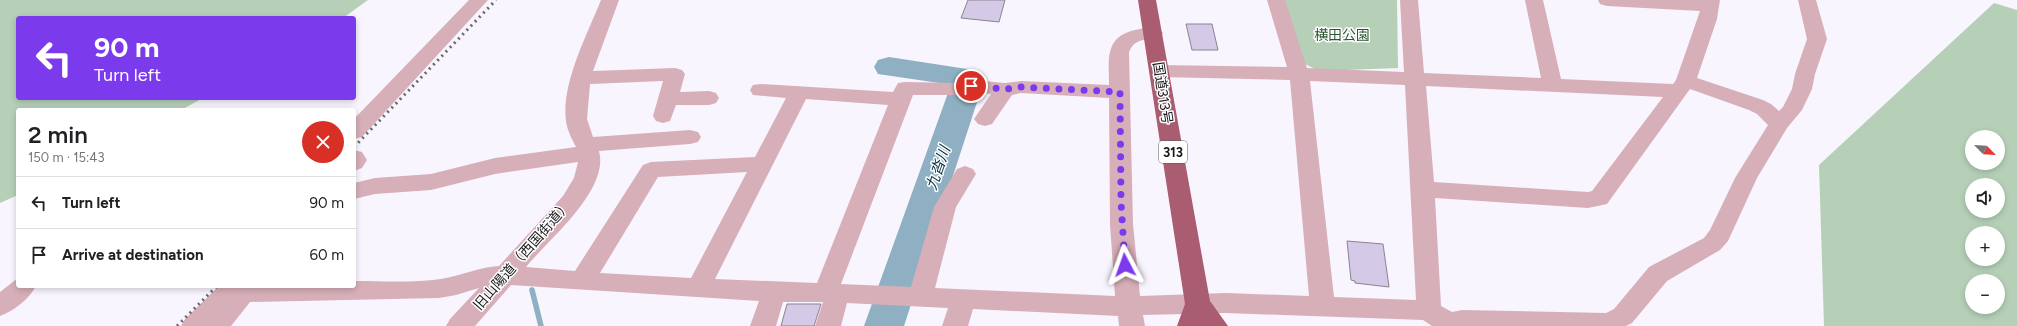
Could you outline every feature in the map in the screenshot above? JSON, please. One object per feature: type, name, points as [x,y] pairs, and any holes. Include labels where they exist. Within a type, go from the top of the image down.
[{"type":"highway","name":"国道313号","points":[[1147,0],[1160,71],[1194,315],[1214,326]]},
{"type":"street","points":[[356,130],[479,0]]},
{"type":"street","name":"旧山陽道（西国街道）","points":[[459,326],[561,214],[584,179],[590,162],[576,124],[581,78],[610,0]]},
{"type":"street","points":[[1276,0],[1299,74],[1323,307]]},
{"type":"street","points":[[1409,0],[1423,189],[1436,319]]},
{"type":"street","points":[[1534,0],[1552,84]]},
{"type":"street","points":[[1423,189],[1588,200],[1599,198],[1682,86],[1708,19],[1710,3],[1607,0]]},
{"type":"street","points":[[216,326],[239,297],[248,293],[439,289],[456,286],[486,276],[507,275],[582,282],[699,286],[774,292],[832,293],[963,300],[1130,316],[1194,315],[1323,307],[1436,319],[1450,323],[1462,320],[1610,324],[1623,316],[1658,274],[1712,244],[1720,235],[1746,178],[1779,124],[1792,110],[1802,89],[1817,40],[1807,0]]},
{"type":"street","points":[[1130,316],[1121,202],[1120,48],[1129,37],[1153,33]]},
{"type":"street","points":[[1160,71],[1299,74],[1552,84],[1682,86],[1756,104],[1779,124]]},
{"type":"street","points":[[581,78],[675,74],[666,108],[709,98]]},
{"type":"street","points":[[828,326],[832,293],[905,88],[1006,89],[1021,87],[1120,92]]},
{"type":"street","points":[[985,119],[1006,89]]},
{"type":"street","points":[[760,90],[901,99]]},
{"type":"street","points":[[699,286],[800,92]]},
{"type":"street","points":[[356,191],[375,186],[431,182],[495,166],[586,149],[690,137]]},
{"type":"street","points":[[582,282],[650,170],[762,164]]},
{"type":"street","points":[[903,297],[945,206],[965,174]]},
{"type":"street","points":[[0,306],[22,288]]},
{"type":"street","points":[[194,326],[232,288]]},
{"type":"street","points":[[763,326],[774,292]]},
{"type":"street","points":[[955,326],[963,300]]},
{"type":"green space","points":[[0,0],[368,0],[346,16],[16,16],[16,100],[199,100],[185,108],[16,108],[16,196],[0,203]]},
{"type":"green space","name":"横田公園","points":[[1284,0],[1397,0],[1398,68],[1319,71],[1305,64]]},
{"type":"green space","points":[[1994,3],[2017,10],[2017,326],[1824,326],[1819,165]]},
{"type":"building","points":[[968,0],[1005,0],[999,22],[961,18]]},
{"type":"building","points":[[1186,24],[1212,24],[1218,50],[1192,50]]},
{"type":"building","points":[[1347,241],[1383,244],[1389,287],[1355,283],[1355,281],[1351,280]]},
{"type":"building","points":[[787,304],[821,304],[814,326],[781,326]]},
{"type":"waterway","name":"九沓川","points":[[884,326],[964,93],[962,84],[956,76],[889,67]]},
{"type":"waterway","points":[[532,290],[541,326]]},
{"type":"railway","points":[[356,145],[496,0]]},
{"type":"railway","points":[[177,326],[215,288]]},
{"type":"route","points":[[971,86],[1006,89],[1021,87],[1120,92],[1121,202],[1125,265]]}]
